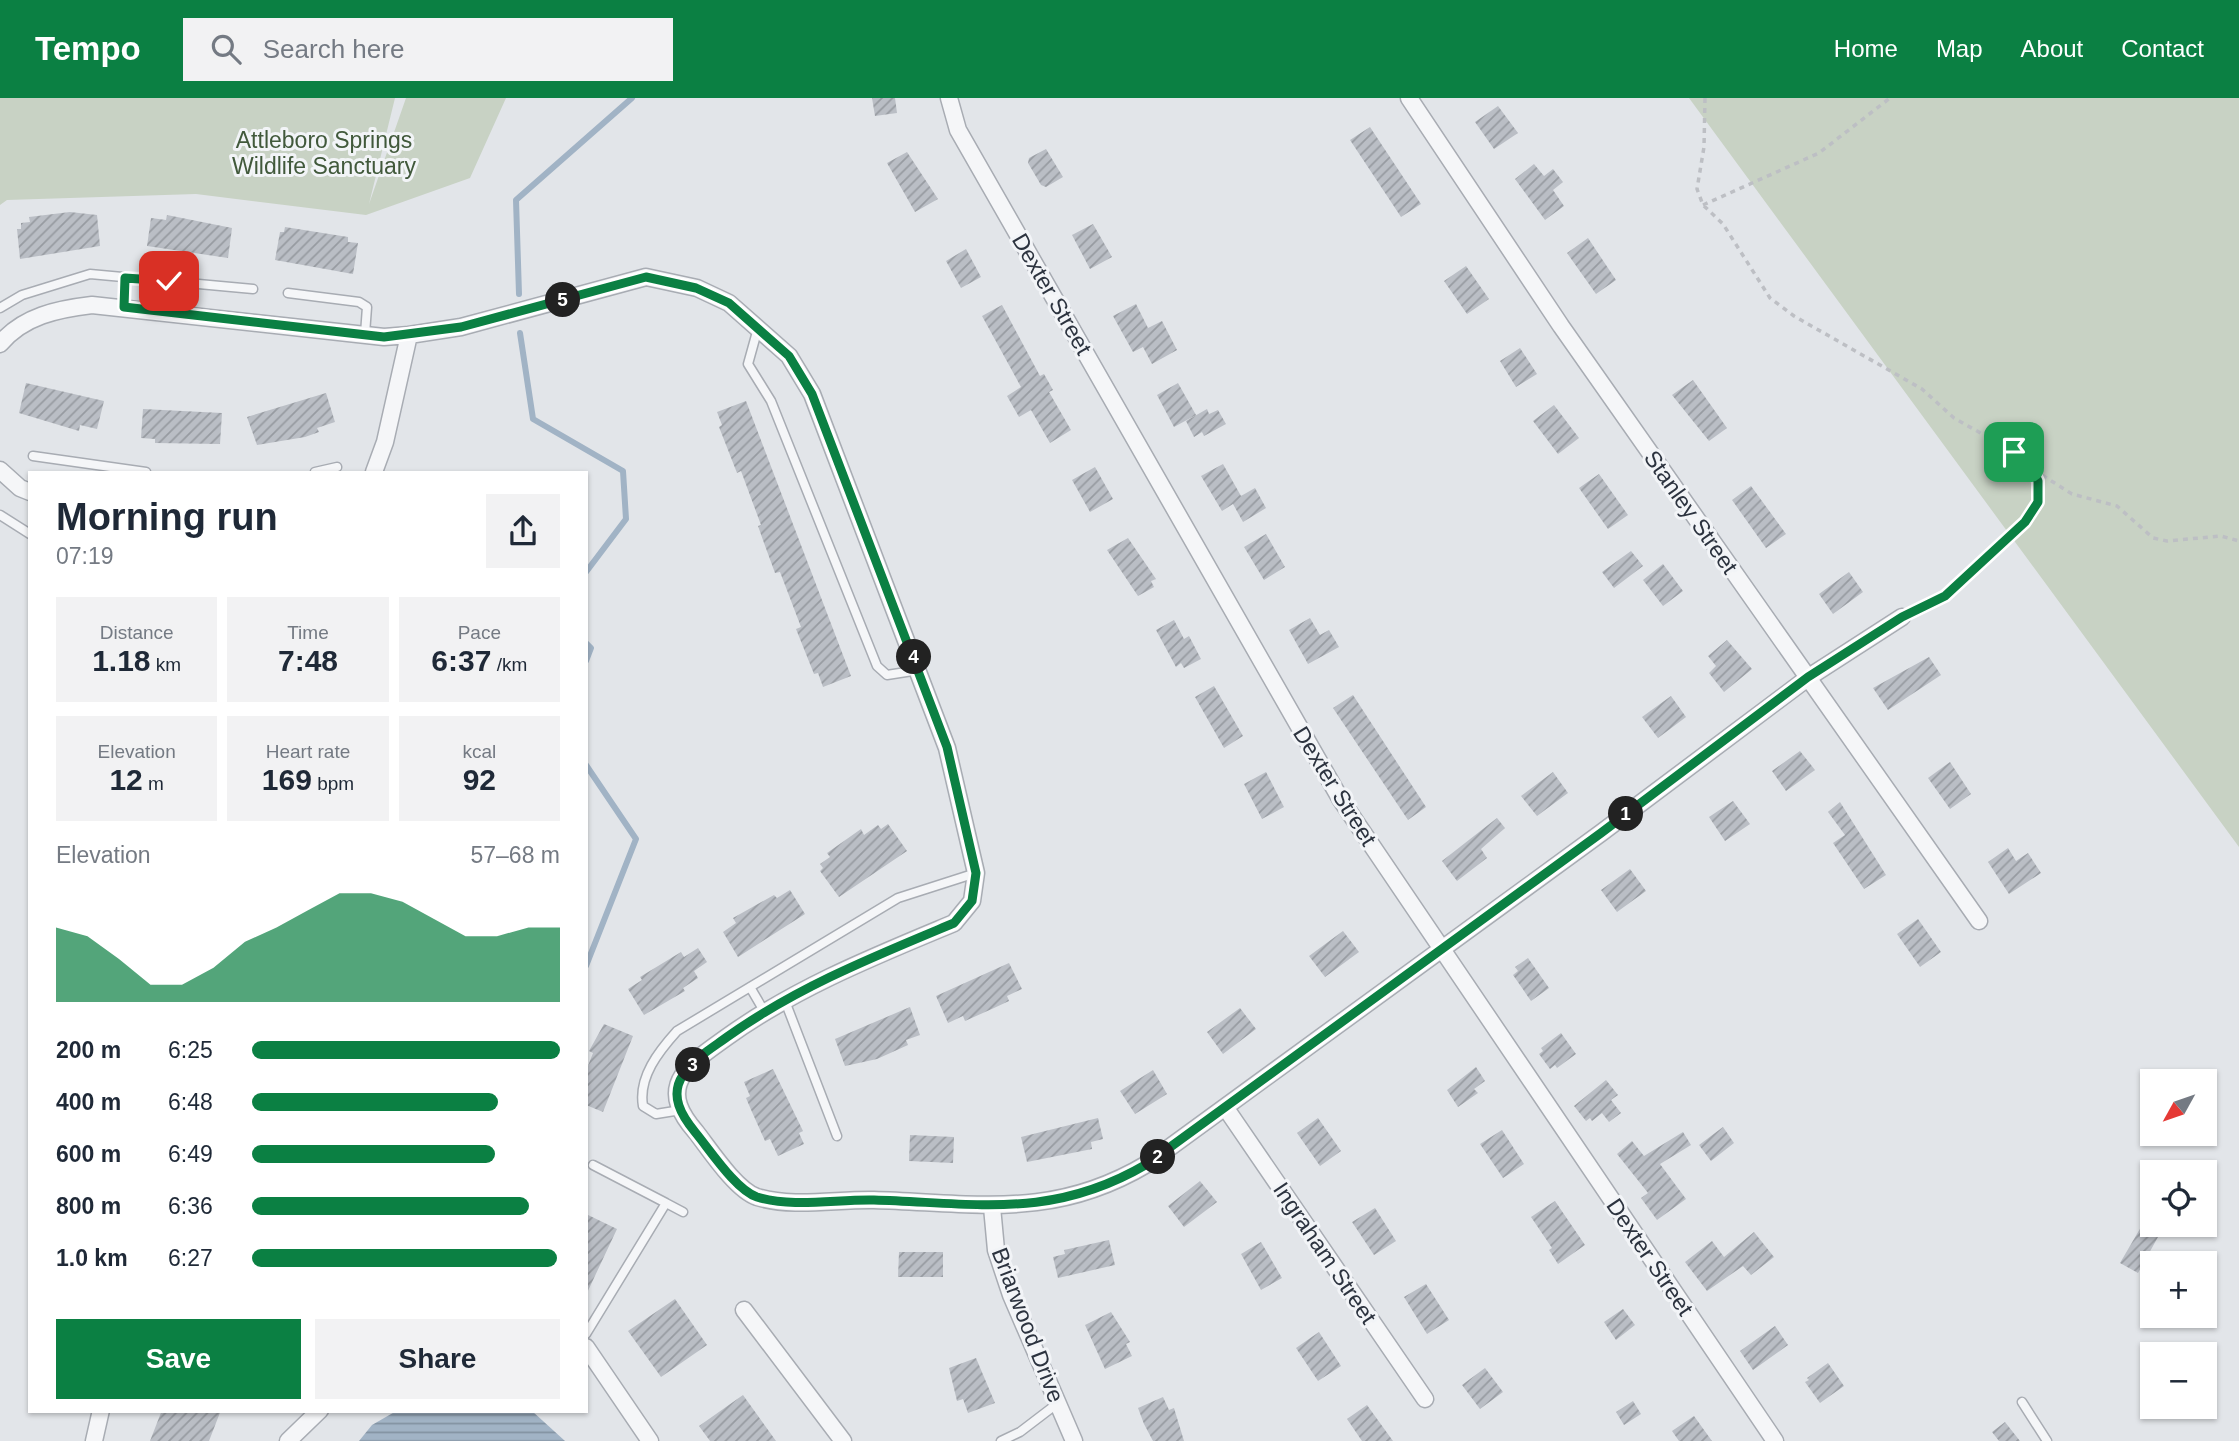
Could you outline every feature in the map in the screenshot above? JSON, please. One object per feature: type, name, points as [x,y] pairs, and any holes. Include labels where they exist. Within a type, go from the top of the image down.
[{"type":"street","name":"Dexter Street","points":[[949,98],[958,130],[1327,776],[1775,1441]]},
{"type":"street","name":"Stanley Street","points":[[1409,98],[1561,326],[1979,921]]},
{"type":"street","points":[[0,344],[30,320],[59,309],[92,305],[365,334],[409,335],[461,327],[646,277],[696,288],[729,303],[789,356],[812,394],[947,747],[976,873],[972,901],[954,923],[784,998],[703,1054],[682,1076],[676,1099],[681,1110],[734,1179],[754,1196],[776,1201],[873,1200],[992,1207],[1073,1197],[1115,1183],[1147,1164],[1442,949],[1808,677],[1902,617]]},
{"type":"street","points":[[374,471],[385,442],[409,335]]},
{"type":"street","points":[[0,470],[20,488],[28,491]]},
{"type":"street","name":"Ingraham Street","points":[[1225,1107],[1425,1399]]},
{"type":"street","name":"Briarwood Drive","points":[[992,1207],[996,1250],[1007,1283],[1074,1441]]},
{"type":"street","points":[[744,1310],[843,1441]]},
{"type":"street","points":[[588,1350],[650,1441]]},
{"type":"street","points":[[94,1441],[100,1413]]},
{"type":"street","points":[[288,1441],[317,1413]]},
{"type":"lane","points":[[0,309],[22,295],[90,274],[253,289]]},
{"type":"lane","points":[[124,307],[125,278]]},
{"type":"lane","points":[[288,293],[359,302],[367,307],[365,334]]},
{"type":"lane","points":[[758,328],[748,364],[771,401],[877,666],[887,675],[919,670]]},
{"type":"lane","points":[[33,456],[123,471]]},
{"type":"lane","points":[[319,471],[337,467]]},
{"type":"lane","points":[[0,515],[28,533]]},
{"type":"lane","points":[[681,1110],[656,1114],[643,1106],[641,1092],[657,1054],[677,1031],[898,898],[976,873]]},
{"type":"lane","points":[[751,987],[764,1011]]},
{"type":"lane","points":[[784,998],[836,1136]]},
{"type":"lane","points":[[593,1165],[683,1212]]},
{"type":"lane","points":[[588,1331],[666,1203]]},
{"type":"lane","points":[[2022,1402],[2047,1441]]},
{"type":"lane","points":[[1001,1441],[1020,1432],[1058,1403]]},
{"type":"path","points":[[1705,98],[1704,147],[1697,188],[1703,205],[1723,224],[1770,298],[1794,316],[1923,389],[1954,418],[2014,452],[2032,469],[2072,495],[2117,506],[2153,538],[2167,541],[2221,536],[2239,541]]},
{"type":"path","points":[[1703,205],[1819,153],[1890,98]]},
{"type":"path","points":[[1902,617],[1945,596],[2025,522],[2038,502],[2038,481],[2032,469]]},
{"type":"green space","name":"Attleboro Springs Wildlife Sanctuary","points":[[0,98],[395,98],[369,204],[406,98],[506,98],[470,178],[366,215],[196,194],[7,200],[0,205]]},
{"type":"green space","points":[[1689,98],[2239,98],[2239,847]]},
{"type":"water","points":[[393,1413],[534,1413],[565,1441],[359,1441],[372,1425]]},
{"type":"building","points":[[872,98],[895,98],[897,113],[875,116]]},
{"type":"building","points":[[1498,106],[1518,133],[1494,149],[1475,122]]},
{"type":"building","points":[[1370,127],[1421,204],[1401,217],[1350,140]]},
{"type":"building","points":[[1046,149],[1063,177],[1046,187],[1041,185],[1028,163],[1029,158]]},
{"type":"building","points":[[907,152],[938,199],[915,212],[887,163]]},
{"type":"building","points":[[1534,164],[1544,176],[1553,169],[1563,182],[1553,190],[1564,206],[1545,220],[1515,179]]},
{"type":"building","points":[[70,212],[97,215],[100,246],[20,259],[17,229],[21,229],[21,223],[30,222],[29,217]]},
{"type":"building","points":[[167,215],[232,228],[228,258],[147,246],[151,218],[166,220]]},
{"type":"building","points":[[1093,224],[1112,257],[1090,269],[1072,235]]},
{"type":"building","points":[[285,227],[348,237],[348,242],[358,243],[353,274],[275,260],[280,232],[284,232]]},
{"type":"building","points":[[1588,238],[1616,280],[1596,294],[1567,253]]},
{"type":"building","points":[[966,249],[981,277],[961,288],[946,261]]},
{"type":"building","points":[[1466,266],[1489,299],[1467,314],[1444,281]]},
{"type":"building","points":[[1136,304],[1148,328],[1162,321],[1177,350],[1152,364],[1143,347],[1133,352],[1113,316]]},
{"type":"building","points":[[1002,305],[1040,376],[1044,374],[1053,390],[1049,392],[1071,430],[1050,443],[1031,410],[1019,417],[1007,396],[1021,387],[982,316]]},
{"type":"building","points":[[1520,348],[1537,374],[1516,387],[1500,361]]},
{"type":"building","points":[[1693,380],[1727,428],[1709,441],[1672,395]]},
{"type":"building","points":[[26,383],[104,401],[97,429],[80,425],[79,431],[19,413]]},
{"type":"building","points":[[1178,383],[1196,415],[1174,427],[1157,395]]},
{"type":"building","points":[[326,393],[335,422],[317,428],[319,432],[305,437],[257,445],[247,417]]},
{"type":"building","points":[[746,401],[851,676],[823,687],[818,673],[814,674],[796,629],[801,627],[780,572],[775,573],[741,471],[737,473],[719,427],[722,425],[717,412]]},
{"type":"building","points":[[1554,405],[1579,438],[1558,454],[1533,421]]},
{"type":"building","points":[[143,409],[222,413],[220,444],[155,443],[155,439],[141,438]]},
{"type":"building","points":[[1207,409],[1209,414],[1218,410],[1226,424],[1204,436],[1202,432],[1194,437],[1186,421]]},
{"type":"building","points":[[1223,464],[1241,496],[1255,488],[1266,508],[1243,522],[1233,504],[1222,511],[1201,476]]},
{"type":"building","points":[[1095,467],[1113,499],[1090,512],[1072,480]]},
{"type":"building","points":[[1599,474],[1628,515],[1608,529],[1579,488]]},
{"type":"building","points":[[1751,486],[1786,534],[1766,548],[1732,500]]},
{"type":"building","points":[[1266,534],[1285,567],[1264,580],[1244,547]]},
{"type":"building","points":[[1128,538],[1156,579],[1151,581],[1154,587],[1138,596],[1107,550]]},
{"type":"building","points":[[1631,551],[1643,566],[1614,588],[1602,572]]},
{"type":"building","points":[[1663,564],[1683,591],[1663,606],[1643,580]]},
{"type":"building","points":[[1849,572],[1863,592],[1833,614],[1819,594]]},
{"type":"building","points":[[1310,618],[1320,635],[1329,630],[1339,647],[1308,664],[1289,630]]},
{"type":"building","points":[[1174,620],[1184,639],[1189,636],[1201,659],[1184,668],[1181,663],[1176,667],[1156,630]]},
{"type":"building","points":[[1727,640],[1752,669],[1724,692],[1709,673],[1716,666],[1708,656]]},
{"type":"building","points":[[1929,657],[1941,675],[1888,710],[1873,688]]},
{"type":"building","points":[[1214,686],[1243,736],[1224,748],[1195,697]]},
{"type":"building","points":[[1353,695],[1426,807],[1408,820],[1333,708]]},
{"type":"building","points":[[1671,696],[1686,717],[1658,738],[1642,717]]},
{"type":"building","points":[[1800,751],[1815,770],[1786,791],[1772,771]]},
{"type":"building","points":[[1950,762],[1971,794],[1950,809],[1928,778]]},
{"type":"building","points":[[1266,772],[1284,807],[1262,819],[1244,784]]},
{"type":"building","points":[[1553,772],[1568,793],[1537,816],[1521,796]]},
{"type":"building","points":[[1733,801],[1750,824],[1725,841],[1709,817]]},
{"type":"building","points":[[1840,802],[1886,875],[1864,889],[1833,843],[1845,835],[1828,812]]},
{"type":"building","points":[[1497,818],[1505,828],[1481,849],[1487,858],[1457,881],[1442,861]]},
{"type":"building","points":[[888,824],[907,851],[839,897],[820,871],[823,868],[820,864],[830,857],[827,853],[861,829],[864,835],[878,825],[881,829]]},
{"type":"building","points":[[2008,848],[2016,861],[2028,853],[2041,873],[2009,894],[1988,862]]},
{"type":"building","points":[[1630,869],[1646,891],[1617,912],[1601,890]]},
{"type":"building","points":[[790,890],[805,914],[738,957],[723,932],[736,923],[733,918],[774,895],[777,898]]},
{"type":"building","points":[[1918,919],[1941,952],[1920,967],[1897,934]]},
{"type":"building","points":[[1343,931],[1359,952],[1325,977],[1309,956]]},
{"type":"building","points":[[698,948],[707,962],[694,971],[698,978],[683,988],[685,991],[644,1015],[628,989],[642,980],[640,977],[681,952],[684,957]]},
{"type":"building","points":[[1528,958],[1549,988],[1531,1001],[1513,975],[1518,971],[1515,967]]},
{"type":"building","points":[[1009,963],[1022,989],[1007,996],[1009,1001],[994,1008],[965,1021],[963,1016],[948,1023],[936,996]]},
{"type":"building","points":[[910,1007],[920,1035],[906,1040],[908,1045],[877,1059],[845,1066],[835,1039]]},
{"type":"building","points":[[1240,1008],[1256,1029],[1223,1054],[1207,1032]]},
{"type":"building","points":[[604,1024],[633,1036],[603,1112],[588,1106],[588,1066],[593,1053],[589,1051]]},
{"type":"building","points":[[1561,1033],[1576,1054],[1557,1068],[1555,1065],[1550,1069],[1539,1054],[1543,1051],[1541,1048]]},
{"type":"building","points":[[1476,1067],[1485,1081],[1474,1089],[1478,1093],[1458,1107],[1447,1090]]},
{"type":"building","points":[[773,1069],[803,1131],[799,1133],[804,1144],[778,1156],[770,1139],[765,1141],[746,1098],[750,1096],[744,1082]]},
{"type":"building","points":[[1153,1070],[1167,1094],[1135,1114],[1120,1091]]},
{"type":"building","points":[[1606,1080],[1618,1095],[1611,1100],[1621,1113],[1609,1122],[1602,1113],[1592,1121],[1590,1118],[1586,1121],[1574,1106]]},
{"type":"building","points":[[1098,1118],[1103,1139],[1091,1142],[1092,1149],[1027,1162],[1021,1137]]},
{"type":"building","points":[[1318,1118],[1341,1151],[1320,1166],[1297,1133]]},
{"type":"building","points":[[1723,1127],[1734,1143],[1711,1161],[1699,1145]]},
{"type":"building","points":[[1502,1130],[1524,1164],[1503,1178],[1480,1144]]},
{"type":"building","points":[[1683,1132],[1691,1145],[1660,1164],[1686,1199],[1657,1220],[1641,1198],[1648,1193],[1617,1154],[1632,1141],[1644,1156]]},
{"type":"building","points":[[910,1135],[954,1137],[953,1163],[909,1161]]},
{"type":"building","points":[[1200,1181],[1217,1202],[1184,1227],[1168,1206]]},
{"type":"building","points":[[1555,1201],[1585,1245],[1558,1264],[1549,1250],[1552,1248],[1531,1217]]},
{"type":"building","points":[[1375,1208],[1396,1241],[1374,1255],[1352,1222]]},
{"type":"building","points":[[588,1215],[617,1229],[588,1291]]},
{"type":"building","points":[[2140,1229],[2140,1237],[2158,1237],[2150,1251],[2140,1251],[2138,1273],[2120,1263]]},
{"type":"building","points":[[1754,1232],[1774,1257],[1751,1275],[1743,1266],[1707,1291],[1685,1262],[1712,1241],[1724,1257]]},
{"type":"building","points":[[1109,1240],[1115,1265],[1058,1278],[1053,1257],[1065,1254],[1064,1250]]},
{"type":"building","points":[[1261,1242],[1282,1278],[1261,1290],[1241,1254]]},
{"type":"building","points":[[899,1252],[943,1252],[943,1277],[898,1277]]},
{"type":"building","points":[[1426,1284],[1449,1320],[1427,1334],[1404,1297]]},
{"type":"building","points":[[675,1299],[707,1345],[661,1377],[628,1331]]},
{"type":"building","points":[[1623,1309],[1635,1325],[1616,1340],[1604,1322]]},
{"type":"building","points":[[1111,1312],[1130,1342],[1126,1344],[1132,1356],[1105,1369],[1085,1325]]},
{"type":"building","points":[[1775,1326],[1788,1345],[1753,1370],[1740,1351]]},
{"type":"building","points":[[1319,1332],[1341,1366],[1318,1381],[1296,1348]]},
{"type":"building","points":[[976,1358],[995,1403],[968,1413],[963,1399],[957,1401],[949,1368]]},
{"type":"building","points":[[1828,1363],[1844,1386],[1820,1403],[1805,1382]]},
{"type":"building","points":[[1485,1368],[1503,1392],[1480,1409],[1462,1385]]},
{"type":"building","points":[[743,1395],[776,1441],[710,1441],[699,1426]]},
{"type":"building","points":[[1163,1397],[1169,1410],[1174,1408],[1184,1441],[1153,1441],[1144,1424],[1138,1408]]},
{"type":"building","points":[[1633,1401],[1641,1414],[1624,1425],[1616,1412]]},
{"type":"building","points":[[1367,1405],[1393,1441],[1362,1441],[1347,1419]]},
{"type":"building","points":[[161,1413],[220,1413],[209,1441],[150,1441]]},
{"type":"building","points":[[1694,1416],[1712,1441],[1679,1441],[1672,1431]]},
{"type":"building","points":[[2005,1422],[2020,1441],[1999,1441],[1992,1432]]},
{"type":"waterway","points":[[519,294],[516,200],[632,98]]},
{"type":"waterway","points":[[520,333],[533,419],[623,471],[626,519],[588,569]]},
{"type":"waterway","points":[[588,645],[591,648],[588,656]]},
{"type":"waterway","points":[[588,768],[636,839],[588,961]]},
{"type":"route","points":[[169,281],[125,278],[124,307],[384,337],[416,335],[461,327],[646,277],[696,288],[729,303],[789,356],[812,394],[947,747],[976,873],[972,901],[954,923],[833,974],[784,998],[703,1054],[682,1076],[676,1099],[684,1118],[734,1179],[754,1196],[776,1201],[873,1200],[992,1207],[1073,1197],[1115,1183],[1147,1164],[1601,833],[1808,677],[1902,617],[1945,596],[2025,522],[2038,502],[2038,481],[2032,469],[2014,452]]}]
